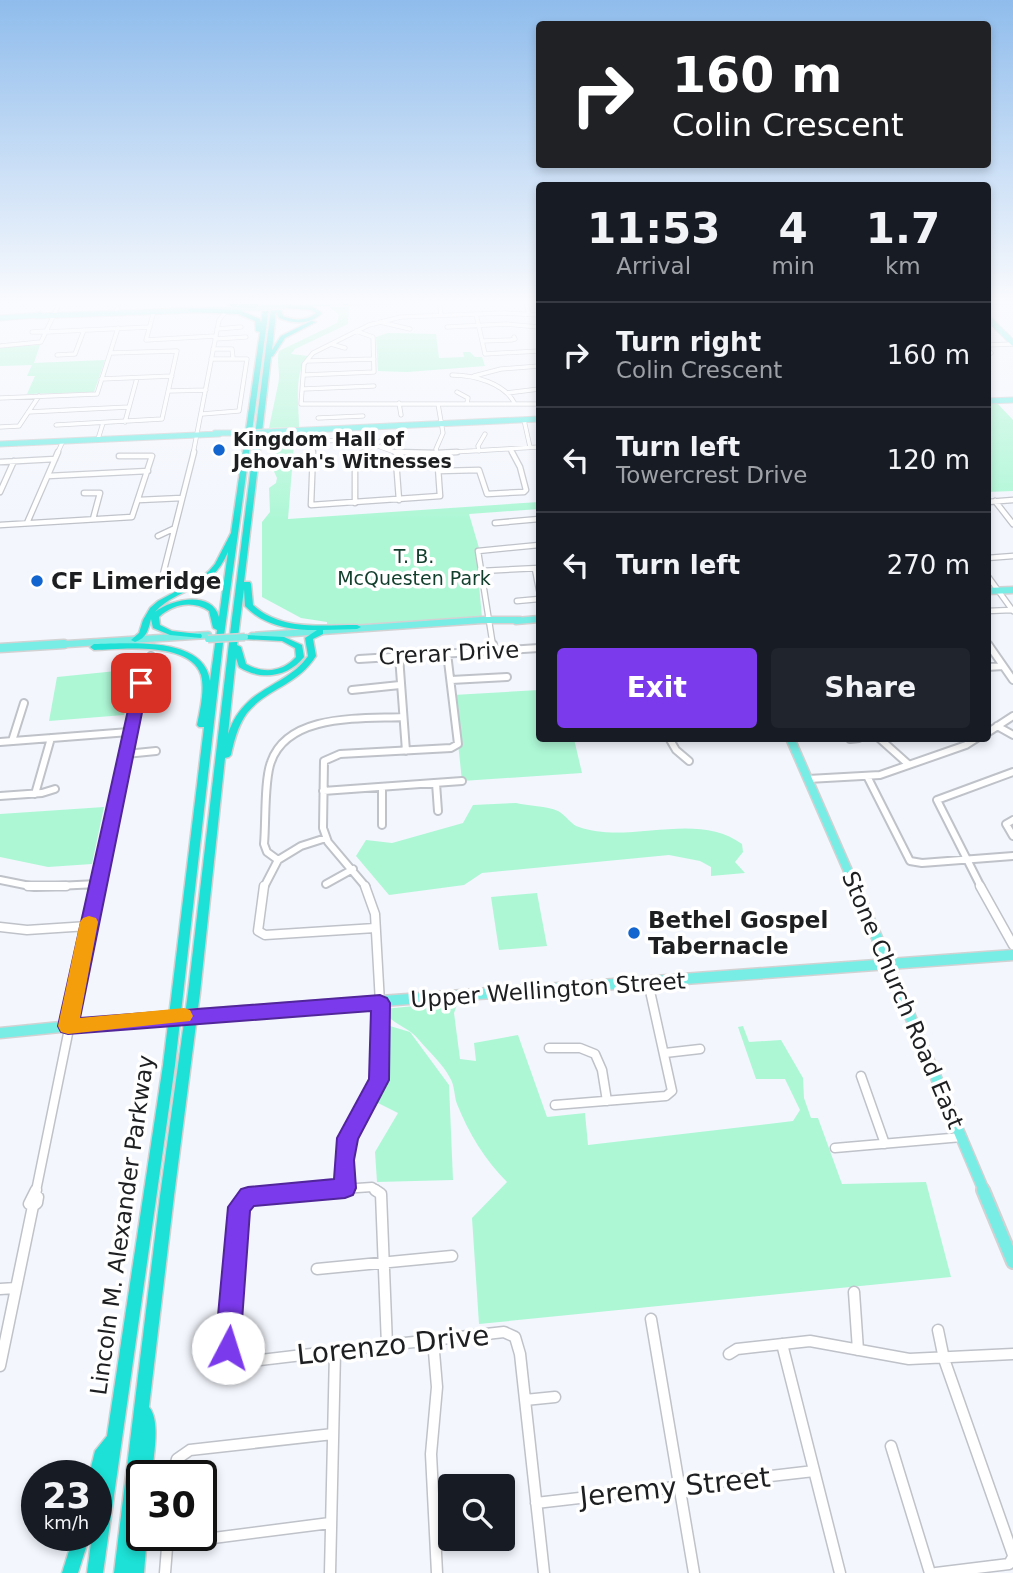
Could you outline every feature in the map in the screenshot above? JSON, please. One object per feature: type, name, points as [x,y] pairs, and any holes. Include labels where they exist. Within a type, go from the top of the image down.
[{"type":"highway","name":"Lincoln M. Alexander Parkway","points":[[95,1573],[169,1065],[200,792],[212,639],[236,532],[257,373]]},
{"type":"highway","name":"Lincoln M. Alexander Parkway","points":[[122,1573],[267,373]]},
{"type":"highway","points":[[248,518],[251,522],[246,594],[253,610],[270,621],[288,625],[358,627]]},
{"type":"highway","points":[[135,640],[143,634],[144,620],[157,605],[215,570],[236,532]]},
{"type":"highway","points":[[198,636],[166,632],[156,626],[155,617],[162,610],[177,604],[194,602],[208,606],[215,613],[212,639]]},
{"type":"highway","points":[[148,614],[147,624],[152,641]]},
{"type":"highway","points":[[235,626],[238,658],[249,670],[264,673],[281,671],[294,665],[300,657],[299,647],[289,640],[245,635]]},
{"type":"highway","points":[[300,632],[309,649],[305,667]]},
{"type":"highway","points":[[219,768],[236,724],[245,710],[256,699],[305,667],[312,656],[309,638],[320,632]]},
{"type":"highway","points":[[94,645],[161,648],[183,653],[199,664],[205,682],[198,782],[200,792]]},
{"type":"highway","points":[[144,1401],[148,1426],[145,1460]]},
{"type":"highway","points":[[100,1460],[114,1438]]},
{"type":"highway","points":[[70,1573],[77,1551]]},
{"type":"highway","points":[[136,1573],[138,1551]]},
{"type":"main road","points":[[991,401],[1013,400]]},
{"type":"main road","points":[[0,444],[536,419]]},
{"type":"main road","points":[[991,593],[1013,592]]},
{"type":"main road","points":[[300,632],[536,619]]},
{"type":"main road","points":[[0,650],[25,646],[212,639],[358,627],[375,628]]},
{"type":"main road","points":[[0,650],[38,651],[198,636],[212,639]]},
{"type":"main road","points":[[25,646],[38,651]]},
{"type":"main road","name":"Stone Church Road East","points":[[792,742],[889,964],[1013,1262]]},
{"type":"main road","name":"Upper Wellington Street","points":[[0,1033],[160,1017],[1013,955]]},
{"type":"street","points":[[0,398],[97,394],[104,373]]},
{"type":"street","points":[[163,574],[198,435],[209,373]]},
{"type":"street","points":[[202,414],[239,411],[245,373]]},
{"type":"street","points":[[358,373],[304,375],[301,404],[536,404]]},
{"type":"street","points":[[452,375],[486,373]]},
{"type":"street","points":[[56,425],[162,420],[172,376],[102,379]]},
{"type":"street","points":[[474,376],[507,393],[514,399],[515,404]]},
{"type":"street","points":[[125,422],[137,377]]},
{"type":"street","points":[[303,389],[374,386]]},
{"type":"street","points":[[507,393],[536,389]]},
{"type":"street","points":[[168,391],[206,390]]},
{"type":"street","points":[[457,392],[468,398],[467,403]]},
{"type":"street","points":[[0,427],[19,426],[39,396]]},
{"type":"street","points":[[362,402],[364,427]]},
{"type":"street","points":[[399,403],[401,415]]},
{"type":"street","points":[[438,404],[443,435],[437,446],[437,453],[439,471],[440,496],[311,505],[313,443],[360,440],[401,454],[437,453],[479,451],[536,447]]},
{"type":"street","points":[[28,412],[129,407]]},
{"type":"street","points":[[318,418],[363,416]]},
{"type":"street","points":[[524,420],[530,447]]},
{"type":"street","points":[[98,439],[103,423]]},
{"type":"street","points":[[384,426],[386,438]]},
{"type":"street","points":[[479,451],[478,446],[485,434]]},
{"type":"street","points":[[355,503],[355,457],[386,438],[398,438]]},
{"type":"street","points":[[27,523],[63,441]]},
{"type":"street","points":[[439,471],[479,470],[487,494],[524,492],[526,489],[520,467],[510,449]]},
{"type":"street","points":[[399,500],[396,460],[401,454]]},
{"type":"street","points":[[0,525],[131,517],[139,500],[151,455],[120,456]]},
{"type":"street","points":[[0,462],[55,459]]},
{"type":"street","points":[[0,492],[3,480],[14,461]]},
{"type":"street","points":[[48,476],[148,471]]},
{"type":"street","points":[[84,493],[101,494],[93,519]]},
{"type":"street","points":[[139,500],[182,498]]},
{"type":"street","points":[[991,502],[1013,500]]},
{"type":"street","points":[[995,502],[1013,524]]},
{"type":"street","points":[[495,523],[536,520]]},
{"type":"street","points":[[158,536],[169,534],[176,525]]},
{"type":"street","points":[[494,650],[479,550],[536,545]]},
{"type":"street","points":[[991,558],[1013,556]]},
{"type":"street","points":[[481,571],[536,569]]},
{"type":"street","points":[[991,581],[1013,610]]},
{"type":"street","points":[[517,601],[536,599]]},
{"type":"street","points":[[991,611],[1013,610]]},
{"type":"street","name":"Crerar Drive","points":[[359,659],[536,648]]},
{"type":"street","points":[[991,648],[1013,680]]},
{"type":"street","points":[[387,1346],[381,1194],[372,1186],[345,1188],[344,1160],[347,1138],[379,1080],[380,1003],[375,914],[369,894],[353,869],[326,838],[323,828],[324,761],[330,757],[451,748],[458,744],[447,653]]},
{"type":"street","points":[[0,1366],[33,1206],[37,1203],[38,1197],[35,1195],[88,926],[144,667],[150,656]]},
{"type":"street","points":[[398,656],[406,751]]},
{"type":"street","points":[[991,667],[1003,666]]},
{"type":"street","points":[[451,681],[507,677]]},
{"type":"street","points":[[352,690],[400,685]]},
{"type":"street","points":[[12,741],[24,703]]},
{"type":"street","points":[[991,730],[1013,716]]},
{"type":"street","points":[[278,861],[270,855],[264,844],[271,763],[275,752],[296,733],[325,723],[403,717]]},
{"type":"street","points":[[997,726],[1013,735]]},
{"type":"street","points":[[0,742],[129,733]]},
{"type":"street","points":[[35,794],[51,738]]},
{"type":"street","points":[[671,742],[689,761]]},
{"type":"street","points":[[883,742],[908,765]]},
{"type":"street","points":[[808,779],[880,775],[971,742]]},
{"type":"street","points":[[125,754],[156,751]]},
{"type":"street","points":[[1013,772],[937,800],[965,860],[1013,945]]},
{"type":"street","points":[[867,776],[910,861],[922,863],[1013,856]]},
{"type":"street","points":[[323,791],[462,781]]},
{"type":"street","points":[[436,783],[438,811]]},
{"type":"street","points":[[382,788],[382,825]]},
{"type":"street","points":[[0,796],[35,794],[55,789]]},
{"type":"street","points":[[1013,820],[1006,824],[1013,836]]},
{"type":"street","points":[[326,838],[301,846],[278,861],[266,875],[260,890],[258,931],[260,934],[375,928]]},
{"type":"street","points":[[326,884],[353,869]]},
{"type":"street","points":[[0,880],[35,887],[98,884]]},
{"type":"street","points":[[0,927],[27,930],[88,926]]},
{"type":"street","points":[[555,1105],[666,1096],[672,1091],[648,982]]},
{"type":"street","points":[[549,1048],[585,1046],[593,1049],[599,1059],[607,1101]]},
{"type":"street","points":[[665,1053],[700,1049]]},
{"type":"street","points":[[861,1076],[885,1144]]},
{"type":"street","points":[[835,1148],[962,1137]]},
{"type":"street","name":"Lorenzo Drive","points":[[345,1188],[248,1196],[243,1200],[239,1207],[230,1310],[230,1357],[243,1362],[504,1332],[512,1334],[519,1345],[544,1573]]},
{"type":"street","points":[[317,1269],[452,1256]]},
{"type":"street","points":[[0,1289],[16,1287]]},
{"type":"street","points":[[855,1292],[858,1350]]},
{"type":"street","points":[[651,1320],[694,1573]]},
{"type":"street","points":[[936,1573],[1009,1564],[1013,1556],[944,1359],[938,1330]]},
{"type":"street","points":[[433,1340],[437,1387],[432,1454],[437,1573]]},
{"type":"street","points":[[729,1354],[737,1349],[810,1341],[909,1359],[1013,1354]]},
{"type":"street","points":[[782,1344],[840,1573]]},
{"type":"street","points":[[330,1573],[335,1352]]},
{"type":"street","points":[[525,1400],[555,1397]]},
{"type":"street","points":[[177,1460],[186,1451],[333,1434]]},
{"type":"street","points":[[891,1446],[930,1573]]},
{"type":"street","name":"Jeremy Street","points":[[536,1503],[814,1471]]},
{"type":"street","points":[[217,1535],[330,1523]]},
{"type":"street","points":[[165,1573],[166,1551]]},
{"type":"green space","points":[[28,373],[100,373],[94,392],[27,394],[35,376],[27,376]]},
{"type":"green space","points":[[279,373],[300,373],[299,427],[269,428]]},
{"type":"green space","points":[[991,402],[996,402],[1013,420],[1013,491],[991,492]]},
{"type":"green space","name":"T. B. McQuesten Park","points":[[295,432],[288,519],[536,502],[536,509],[469,514],[479,548],[476,551],[482,618],[327,626],[327,622],[301,618],[262,597],[262,522],[270,512],[269,488],[276,483],[277,478],[272,467],[277,452],[272,434]]},
{"type":"green space","points":[[136,669],[124,715],[49,721],[57,677]]},
{"type":"green space","points":[[536,690],[536,742],[575,742],[582,773],[462,781],[453,695]]},
{"type":"green space","points":[[516,803],[554,809],[576,826],[598,832],[684,828],[724,834],[742,844],[743,852],[735,862],[745,873],[711,876],[711,867],[700,861],[669,855],[482,873],[464,885],[389,895],[356,856],[366,840],[392,843],[463,823],[473,805]]},
{"type":"green space","points":[[104,807],[92,864],[48,867],[0,857],[0,814]]},
{"type":"green space","points":[[537,893],[547,946],[499,950],[491,897]]},
{"type":"green space","points":[[458,1002],[454,1013],[460,1059],[476,1061],[474,1043],[518,1035],[547,1117],[585,1113],[588,1145],[793,1121],[800,1110],[785,1079],[756,1079],[738,1027],[743,1026],[749,1042],[781,1040],[803,1078],[804,1098],[811,1118],[818,1118],[842,1184],[926,1182],[951,1277],[479,1324],[472,1218],[507,1182],[472,1136],[457,1104],[452,1081],[444,1068],[414,1035],[390,1018],[383,1009]]},
{"type":"green space","points":[[390,1026],[410,1032],[449,1085],[453,1180],[377,1182],[375,1152],[398,1113],[374,1101],[386,1068]]},
{"type":"slow traffic","points":[[89,922],[68,1026],[184,1016]]},
{"type":"place","name":"Kingdom Hall of Jehovah's Witnesses","points":[[219,450]]},
{"type":"place","name":"CF Limeridge","points":[[37,581]]},
{"type":"place","name":"Bethel Gospel Tabernacle","points":[[634,933]]},
{"type":"route","points":[[141,683],[68,1026],[160,1017],[380,1003],[382,1064],[379,1080],[347,1138],[344,1160],[345,1188],[248,1196],[239,1207],[228,1348]]}]
